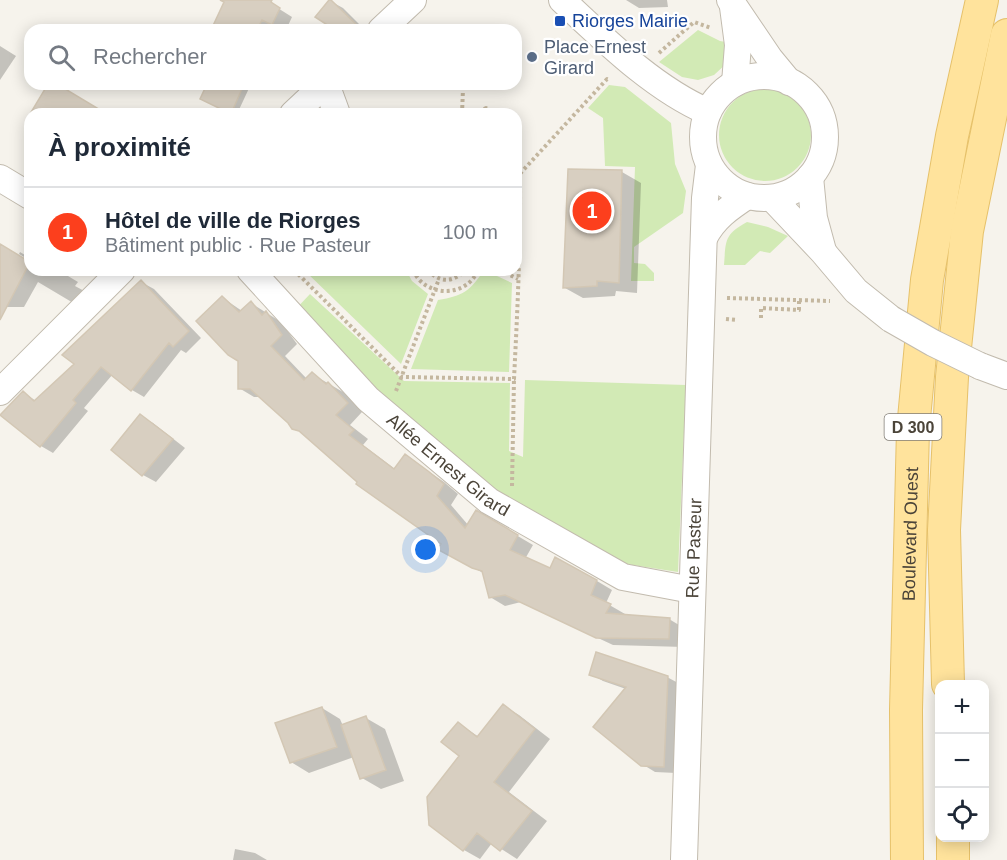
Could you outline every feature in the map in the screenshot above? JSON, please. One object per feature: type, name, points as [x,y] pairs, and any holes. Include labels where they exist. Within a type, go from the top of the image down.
[{"type":"main road","name":"Boulevard Ouest","points":[[906,859],[906,698],[913,429],[927,280],[952,136],[982,0]]},
{"type":"main road","name":"Boulevard Ouest","points":[[948,680],[944,530],[952,376],[967,231],[1007,35]]},
{"type":"main road","points":[[953,842],[953,860]]},
{"type":"street","points":[[387,24],[413,0]]},
{"type":"street","points":[[562,0],[617,51],[676,95],[708,112]]},
{"type":"street","points":[[731,2],[738,45],[735,83]]},
{"type":"street","points":[[731,2],[770,59],[789,82]]},
{"type":"street","points":[[704,238],[711,224],[721,215],[759,197],[786,194],[799,187],[810,177],[821,158],[825,135],[824,124],[815,104],[799,87],[789,82],[768,76],[745,79],[735,83],[717,98],[708,112],[702,133],[709,165],[725,184],[759,197],[823,252],[856,291],[891,319],[933,343],[980,366],[1007,376]]},
{"type":"street","points":[[299,108],[319,90]]},
{"type":"street","points":[[327,90],[335,108]]},
{"type":"street","name":"Rue Pasteur","points":[[684,860],[704,238],[709,165]]},
{"type":"street","points":[[810,177],[814,218],[823,252]]},
{"type":"street","points":[[0,178],[24,192]]},
{"type":"street","points":[[0,392],[116,276]]},
{"type":"street","name":"Allée Ernest Girard","points":[[255,276],[368,399],[489,501],[623,577],[692,590]]},
{"type":"path","points":[[462,108],[463,90]]},
{"type":"path","points":[[300,276],[402,377],[514,379]]},
{"type":"path","points":[[417,276],[422,283],[436,290],[451,291],[469,283],[474,276]]},
{"type":"path","points":[[436,276],[440,279],[451,280],[459,276]]},
{"type":"path","points":[[513,276],[519,279]]},
{"type":"path","points":[[512,514],[514,379],[519,276]]},
{"type":"path","points":[[386,414],[440,279]]},
{"type":"path","points":[[702,297],[868,302]]},
{"type":"path","points":[[761,318],[761,308],[799,310],[799,300]]},
{"type":"green space","points":[[698,30],[720,41],[731,43],[727,63],[714,75],[698,80],[682,77],[659,62]]},
{"type":"green space","points":[[609,85],[625,87],[671,123],[675,164],[686,191],[683,213],[634,247],[634,263],[645,264],[654,273],[654,281],[631,281],[635,167],[605,166],[603,118],[588,108]]},
{"type":"green space","points":[[765,89],[783,92],[798,102],[808,117],[811,135],[808,153],[798,168],[783,178],[765,181],[747,178],[732,168],[722,153],[719,135],[722,117],[732,102],[747,92]]},
{"type":"green space","points":[[747,222],[768,227],[788,236],[770,253],[760,251],[745,265],[724,265],[725,250],[730,235]]},
{"type":"green space","points":[[310,276],[409,276],[428,294],[401,364]]},
{"type":"green space","points":[[479,276],[497,276],[512,283],[509,372],[411,369],[438,300],[454,297],[474,283]]},
{"type":"green space","points":[[310,294],[404,381],[510,383],[509,451],[523,457],[525,380],[686,385],[678,572],[626,564],[492,495],[392,413],[293,312]]},
{"type":"building","points":[[220,0],[272,0],[271,2],[280,8],[272,24],[262,20],[260,24],[214,24],[224,2]]},
{"type":"building","points":[[331,0],[356,24],[326,24],[315,17]]},
{"type":"building","points":[[44,90],[67,90],[97,108],[34,108]]},
{"type":"building","points":[[204,90],[241,90],[234,108],[219,108],[200,99]]},
{"type":"building","points":[[568,169],[622,170],[619,283],[597,281],[597,286],[563,288]]},
{"type":"building","points":[[0,244],[24,258],[24,274],[0,320]]},
{"type":"building","points":[[141,280],[189,331],[173,347],[169,343],[131,391],[101,367],[73,400],[76,403],[40,447],[0,415],[23,391],[34,401],[74,364],[62,355]]},
{"type":"building","points":[[222,296],[239,312],[251,301],[262,315],[266,311],[282,335],[271,346],[304,380],[312,372],[326,384],[328,382],[348,403],[336,415],[354,430],[349,435],[394,469],[405,454],[428,471],[444,484],[437,496],[465,528],[476,510],[518,535],[510,550],[550,568],[555,557],[597,580],[591,595],[611,604],[606,613],[670,618],[669,639],[596,638],[505,595],[489,598],[482,571],[437,549],[441,544],[356,484],[357,482],[299,431],[292,429],[250,389],[238,389],[238,361],[228,355],[196,321]]},
{"type":"building","points":[[140,414],[173,439],[142,476],[111,450]]},
{"type":"building","points":[[596,652],[668,676],[664,767],[641,766],[593,727],[626,687],[589,675]]},
{"type":"building","points":[[503,704],[535,729],[494,782],[532,811],[500,851],[477,833],[463,851],[429,825],[427,797],[459,756],[441,742],[458,722],[477,737]]},
{"type":"building","points":[[322,707],[337,747],[290,763],[275,723]]},
{"type":"building","points":[[366,716],[386,770],[360,779],[341,725]]},
{"type":"place","name":"Riorges Mairie","points":[[560,21]]},
{"type":"place","name":"Place Ernest Girard","points":[[532,57]]},
{"type":"place","name":"Hôtel de ville de Riorges","points":[[592,211]]}]
